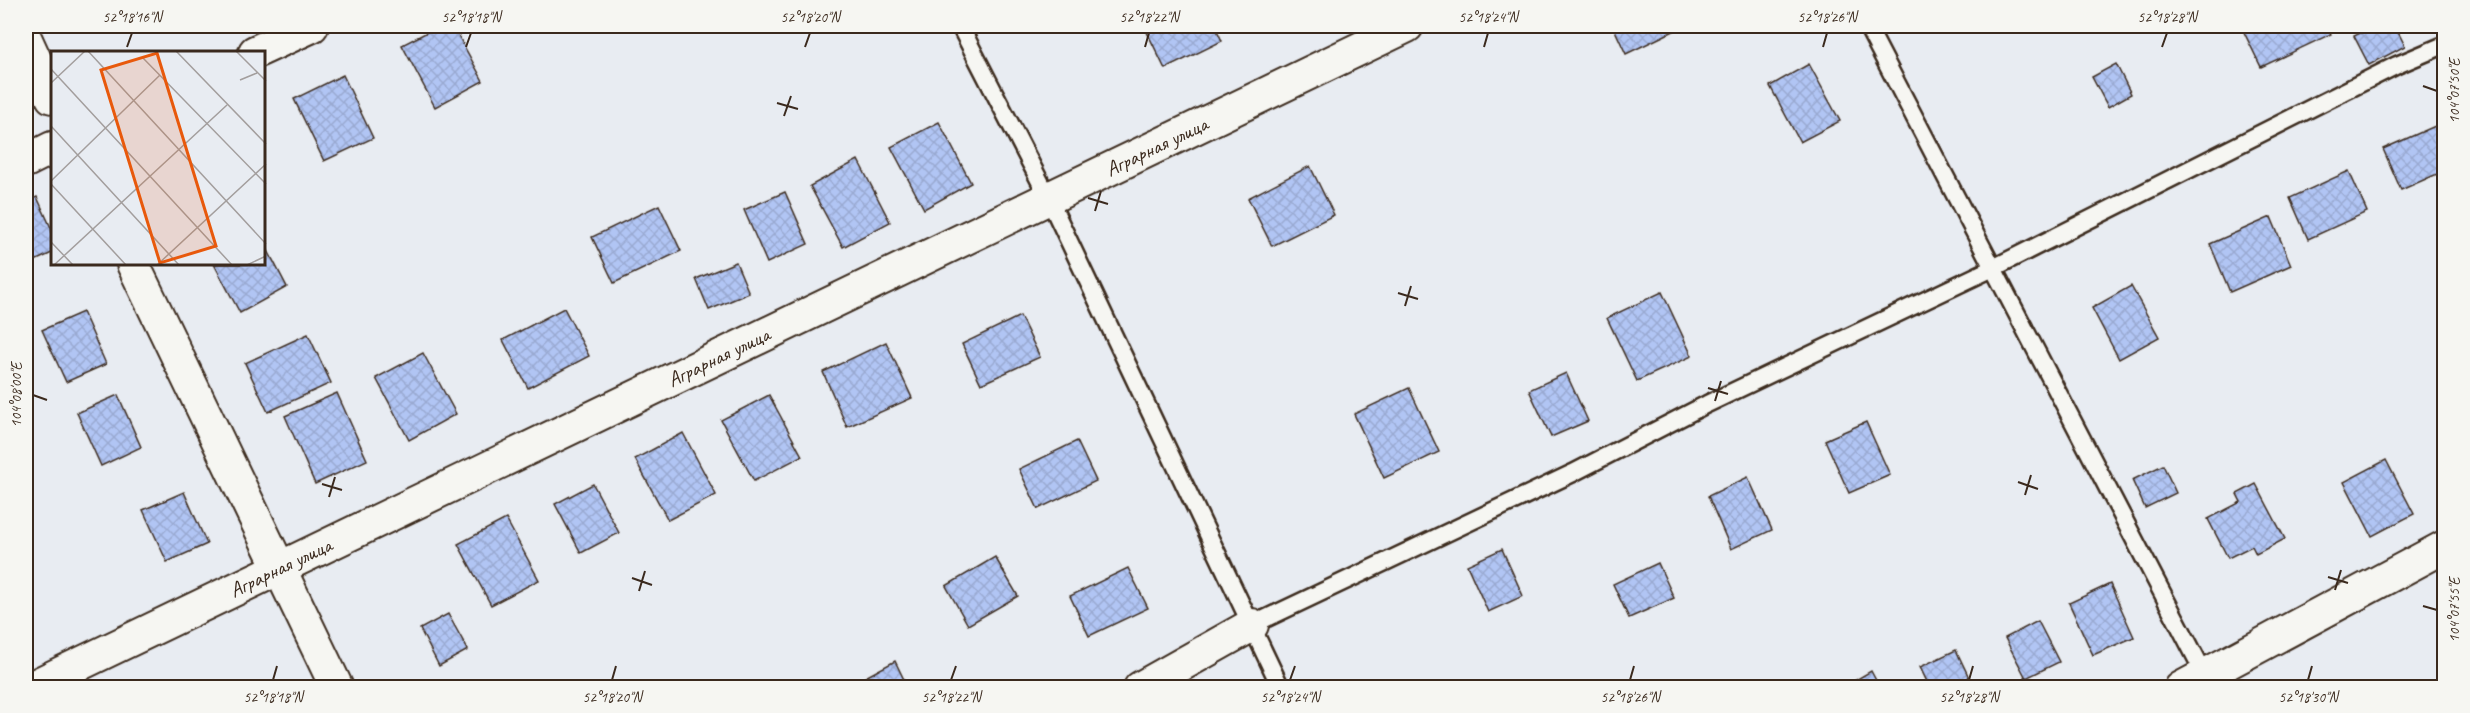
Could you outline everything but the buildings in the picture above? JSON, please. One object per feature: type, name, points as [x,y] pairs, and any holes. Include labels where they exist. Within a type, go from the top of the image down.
[{"type":"street","points":[[257,51],[312,26]]},
{"type":"street","name":"Аграрная улица","points":[[30,687],[280,569],[1407,26]]},
{"type":"street","points":[[26,40],[51,95]]},
{"type":"street","points":[[26,161],[51,148]]},
{"type":"street","points":[[134,266],[337,687]]},
{"type":"street","points":[[2193,681],[2445,547]]},
{"type":"street","points":[[1140,687],[1252,625]]},
{"type":"lane","points":[[960,26],[1049,199],[1281,687]]},
{"type":"lane","points":[[1867,26],[1993,268],[2193,681]]},
{"type":"lane","points":[[1252,625],[1574,474],[1707,404],[1993,268],[2397,65],[2445,45]]}]
